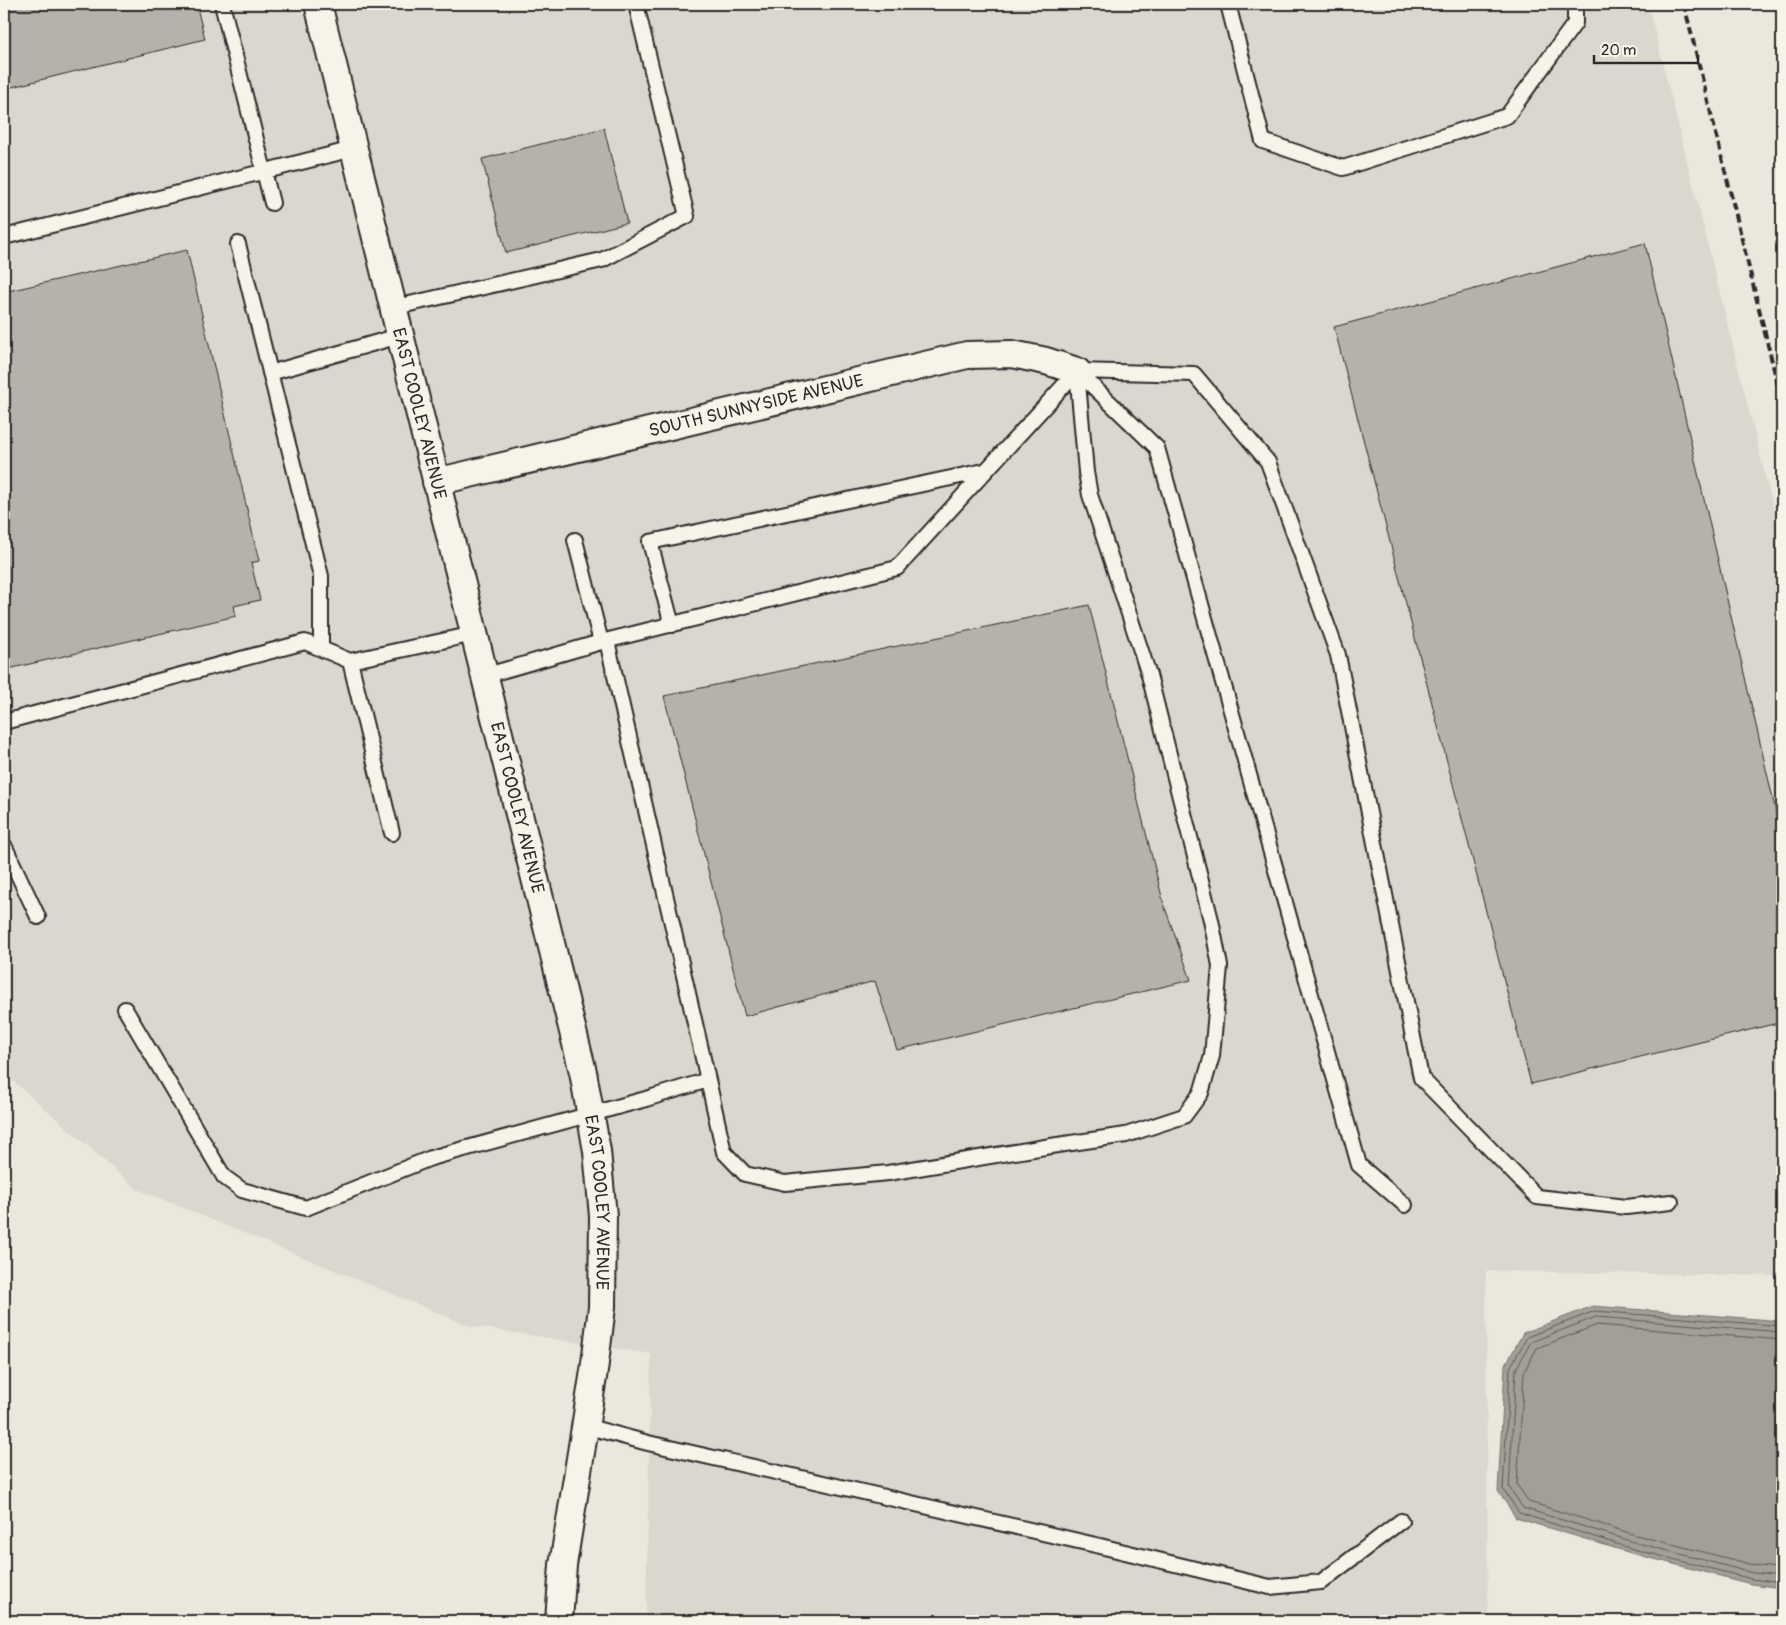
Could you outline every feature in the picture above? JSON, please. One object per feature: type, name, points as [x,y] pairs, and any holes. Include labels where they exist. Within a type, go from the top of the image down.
[{"type":"street","name":"EAST COOLEY AVENUE","points":[[318,4],[583,1072],[597,1151],[603,1216],[602,1307],[594,1371],[563,1565],[560,1621]]},
{"type":"street","name":"SOUTH SUNNYSIDE AVENUE","points":[[436,482],[967,355],[1012,354],[1046,361],[1077,371]]},
{"type":"lane","points":[[222,4],[272,203]]},
{"type":"lane","points":[[392,308],[602,260],[686,216],[636,4]]},
{"type":"lane","points":[[1228,4],[1263,141],[1343,168],[1507,116],[1575,23],[1575,4]]},
{"type":"lane","points":[[4,237],[354,149]]},
{"type":"lane","points":[[238,244],[321,576],[321,649]]},
{"type":"lane","points":[[270,373],[400,336]]},
{"type":"lane","points":[[575,540],[604,641],[724,1152],[746,1174],[785,1183],[888,1173],[1126,1135],[1184,1116],[1201,1093],[1212,1056],[1220,966],[1209,911],[1149,675],[1090,495],[1086,472],[1077,371]]},
{"type":"lane","points":[[1077,371],[1157,448],[1359,1165],[1404,1205]]},
{"type":"lane","points":[[484,676],[604,641],[896,568],[1077,371],[1194,374],[1268,462],[1338,654],[1420,1078],[1537,1196],[1626,1207],[1671,1202]]},
{"type":"lane","points":[[672,625],[650,542],[984,471]]},
{"type":"lane","points":[[4,722],[305,642],[350,661],[474,634]]},
{"type":"lane","points":[[350,661],[392,834]]},
{"type":"lane","points":[[4,845],[38,917]]},
{"type":"lane","points":[[125,1009],[224,1177],[242,1190],[306,1208],[431,1158],[591,1115],[708,1080]]},
{"type":"lane","points":[[585,1426],[648,1443],[1091,1544],[1270,1587],[1321,1582],[1401,1522]]},
{"type":"shaded area","points":[[4,4],[1648,4],[1782,543],[1782,1276],[1486,1271],[1488,1614],[1483,1615],[1524,1621],[646,1621],[651,1354],[470,1326],[137,1189],[4,1073]]},
{"type":"water","points":[[1593,1306],[1782,1321],[1782,1588],[1751,1584],[1631,1553],[1516,1518],[1498,1491],[1505,1366],[1523,1333]]},
{"type":"building","points":[[4,4],[196,4],[205,39],[4,89]]},
{"type":"building","points":[[604,128],[627,223],[506,253],[482,159]]},
{"type":"building","points":[[1645,243],[1782,838],[1782,1022],[1531,1084],[1334,327]]},
{"type":"building","points":[[187,250],[259,561],[251,563],[260,600],[234,606],[236,616],[4,670],[4,292]]},
{"type":"building","points":[[1089,605],[1164,905],[1191,980],[897,1050],[875,981],[745,1016],[664,696]]},
{"type":"railway","points":[[1684,4],[1782,402]]}]
